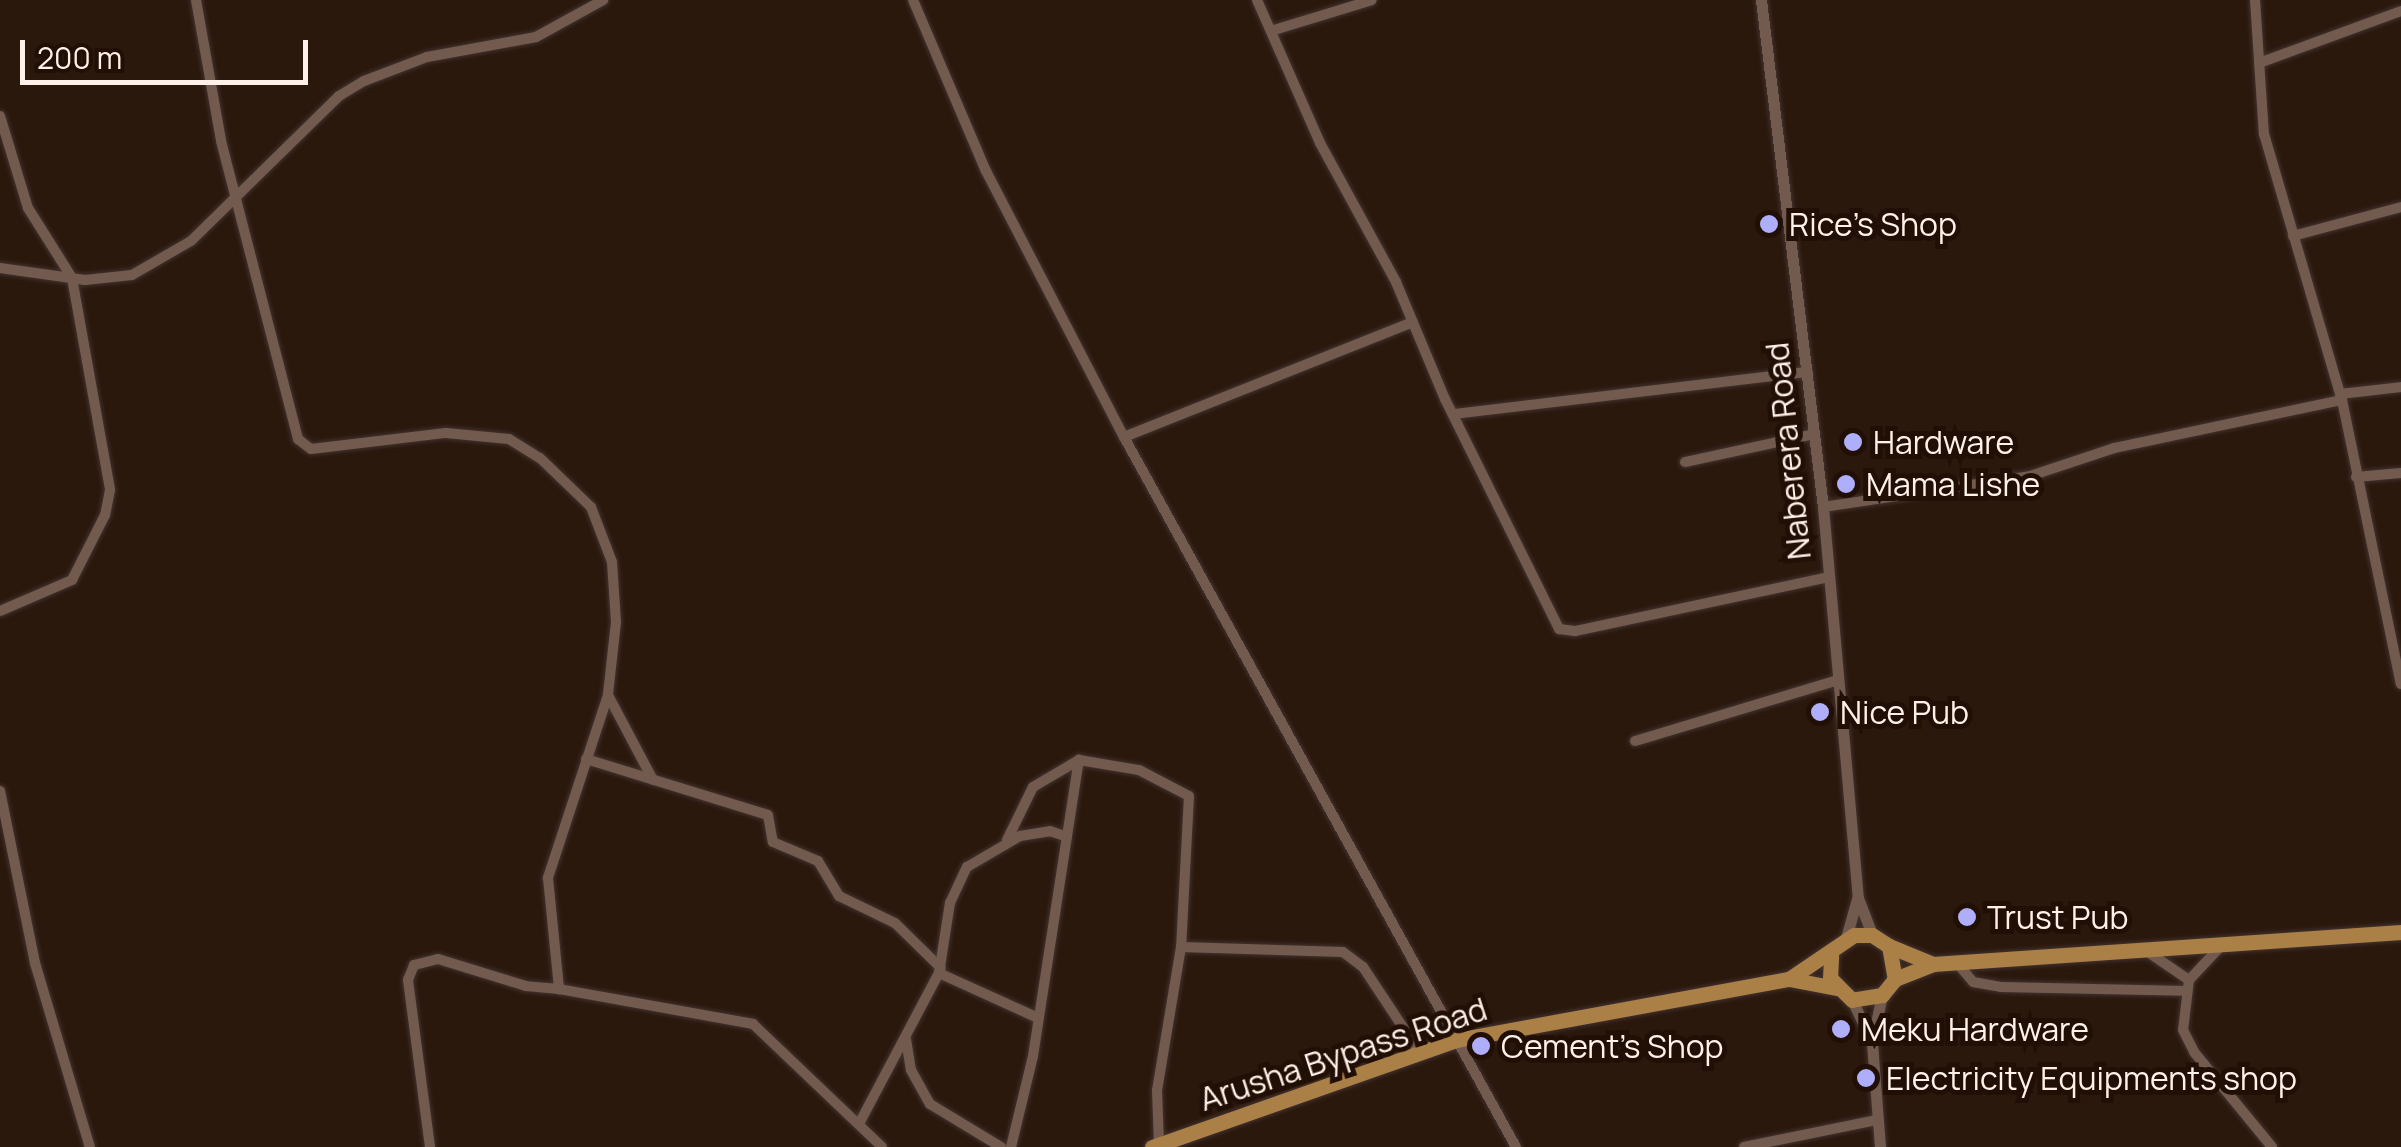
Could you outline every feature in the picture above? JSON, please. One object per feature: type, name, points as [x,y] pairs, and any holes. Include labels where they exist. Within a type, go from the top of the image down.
[{"type":"main road","points":[[1852,1000],[1882,995],[1894,978],[1933,964],[2401,932]]},
{"type":"main road","points":[[1846,938],[1872,935],[1933,964]]},
{"type":"main road","name":"Arusha Bypass Road","points":[[1155,1146],[1456,1040],[1789,979],[1831,956],[1846,938]]},
{"type":"main road","points":[[1889,946],[1894,978]]},
{"type":"main road","points":[[1831,956],[1836,988]]},
{"type":"main road","name":"Arusha Bypass Road","points":[[1789,979],[1836,988],[1852,1000]]},
{"type":"street","points":[[196,0],[236,199],[298,440],[305,447],[484,432],[540,458],[590,507],[617,590],[608,695],[548,878],[559,989]]},
{"type":"street","points":[[0,268],[72,278],[137,273],[191,241],[339,96],[364,81],[427,57],[536,36],[603,0]]},
{"type":"street","points":[[913,0],[986,170],[1124,437],[1516,1147]]},
{"type":"street","points":[[1257,0],[1274,30],[1320,143],[1413,322],[1559,628],[1575,631],[1828,577]]},
{"type":"street","points":[[1274,30],[1372,0]]},
{"type":"street","name":"Naberera Road","points":[[1760,0],[1815,434],[1858,898],[1872,935]]},
{"type":"street","points":[[2255,0],[2264,134],[2341,397],[2401,684]]},
{"type":"street","points":[[2260,63],[2401,11]]},
{"type":"street","points":[[0,116],[28,208],[72,278],[109,506],[72,580],[0,611]]},
{"type":"street","points":[[2293,236],[2401,207]]},
{"type":"street","points":[[1124,437],[1413,322]]},
{"type":"street","points":[[1454,414],[1808,372]]},
{"type":"street","points":[[1823,508],[2042,474],[2114,448],[2401,387]]},
{"type":"street","points":[[1685,462],[1815,434]]},
{"type":"street","points":[[2356,477],[2401,473]]},
{"type":"street","points":[[1636,741],[1838,680]]},
{"type":"street","points":[[608,695],[652,780]]},
{"type":"street","points":[[586,759],[771,816],[773,842],[818,861],[839,896],[894,923],[940,971],[1038,1018]]},
{"type":"street","points":[[1011,1147],[1038,1018],[1079,760]]},
{"type":"street","points":[[1006,840],[1033,788],[1079,760],[1139,770],[1188,796],[1181,947],[1160,1058],[1155,1146]]},
{"type":"street","points":[[0,790],[34,963],[90,1147]]},
{"type":"street","points":[[860,1122],[940,971],[958,881],[967,866],[1006,840],[1036,831],[1067,837]]},
{"type":"street","name":"Naberera Road","points":[[1846,938],[1858,898]]},
{"type":"street","points":[[1181,947],[1343,952],[1362,968],[1420,1053]]},
{"type":"street","points":[[2220,947],[2188,986],[2180,1011],[2189,1045],[2272,1147]]},
{"type":"street","points":[[2145,950],[2188,986]]},
{"type":"street","points":[[430,1147],[408,980],[414,965],[438,959],[526,986],[754,1024],[882,1147]]},
{"type":"street","points":[[1958,964],[1973,982],[2019,990],[2188,986]]},
{"type":"street","points":[[1880,1147],[1872,1042],[1882,995]]},
{"type":"street","points":[[1852,1000],[1872,1042]]},
{"type":"street","points":[[905,1038],[911,1070],[930,1104],[1000,1147]]},
{"type":"street","points":[[1744,1147],[1877,1120]]},
{"type":"place","name":"Rice's Shop","points":[[1769,224]]},
{"type":"place","name":"Hardware","points":[[1853,442]]},
{"type":"place","name":"Mama Lishe","points":[[1846,484]]},
{"type":"place","name":"Nice Pub","points":[[1820,712]]},
{"type":"place","name":"Trust Pub","points":[[1967,917]]},
{"type":"place","name":"Meku Hardware","points":[[1841,1029]]},
{"type":"place","name":"Cement's Shop","points":[[1481,1046]]},
{"type":"place","name":"Electricity Equipments shop","points":[[1866,1078]]}]
